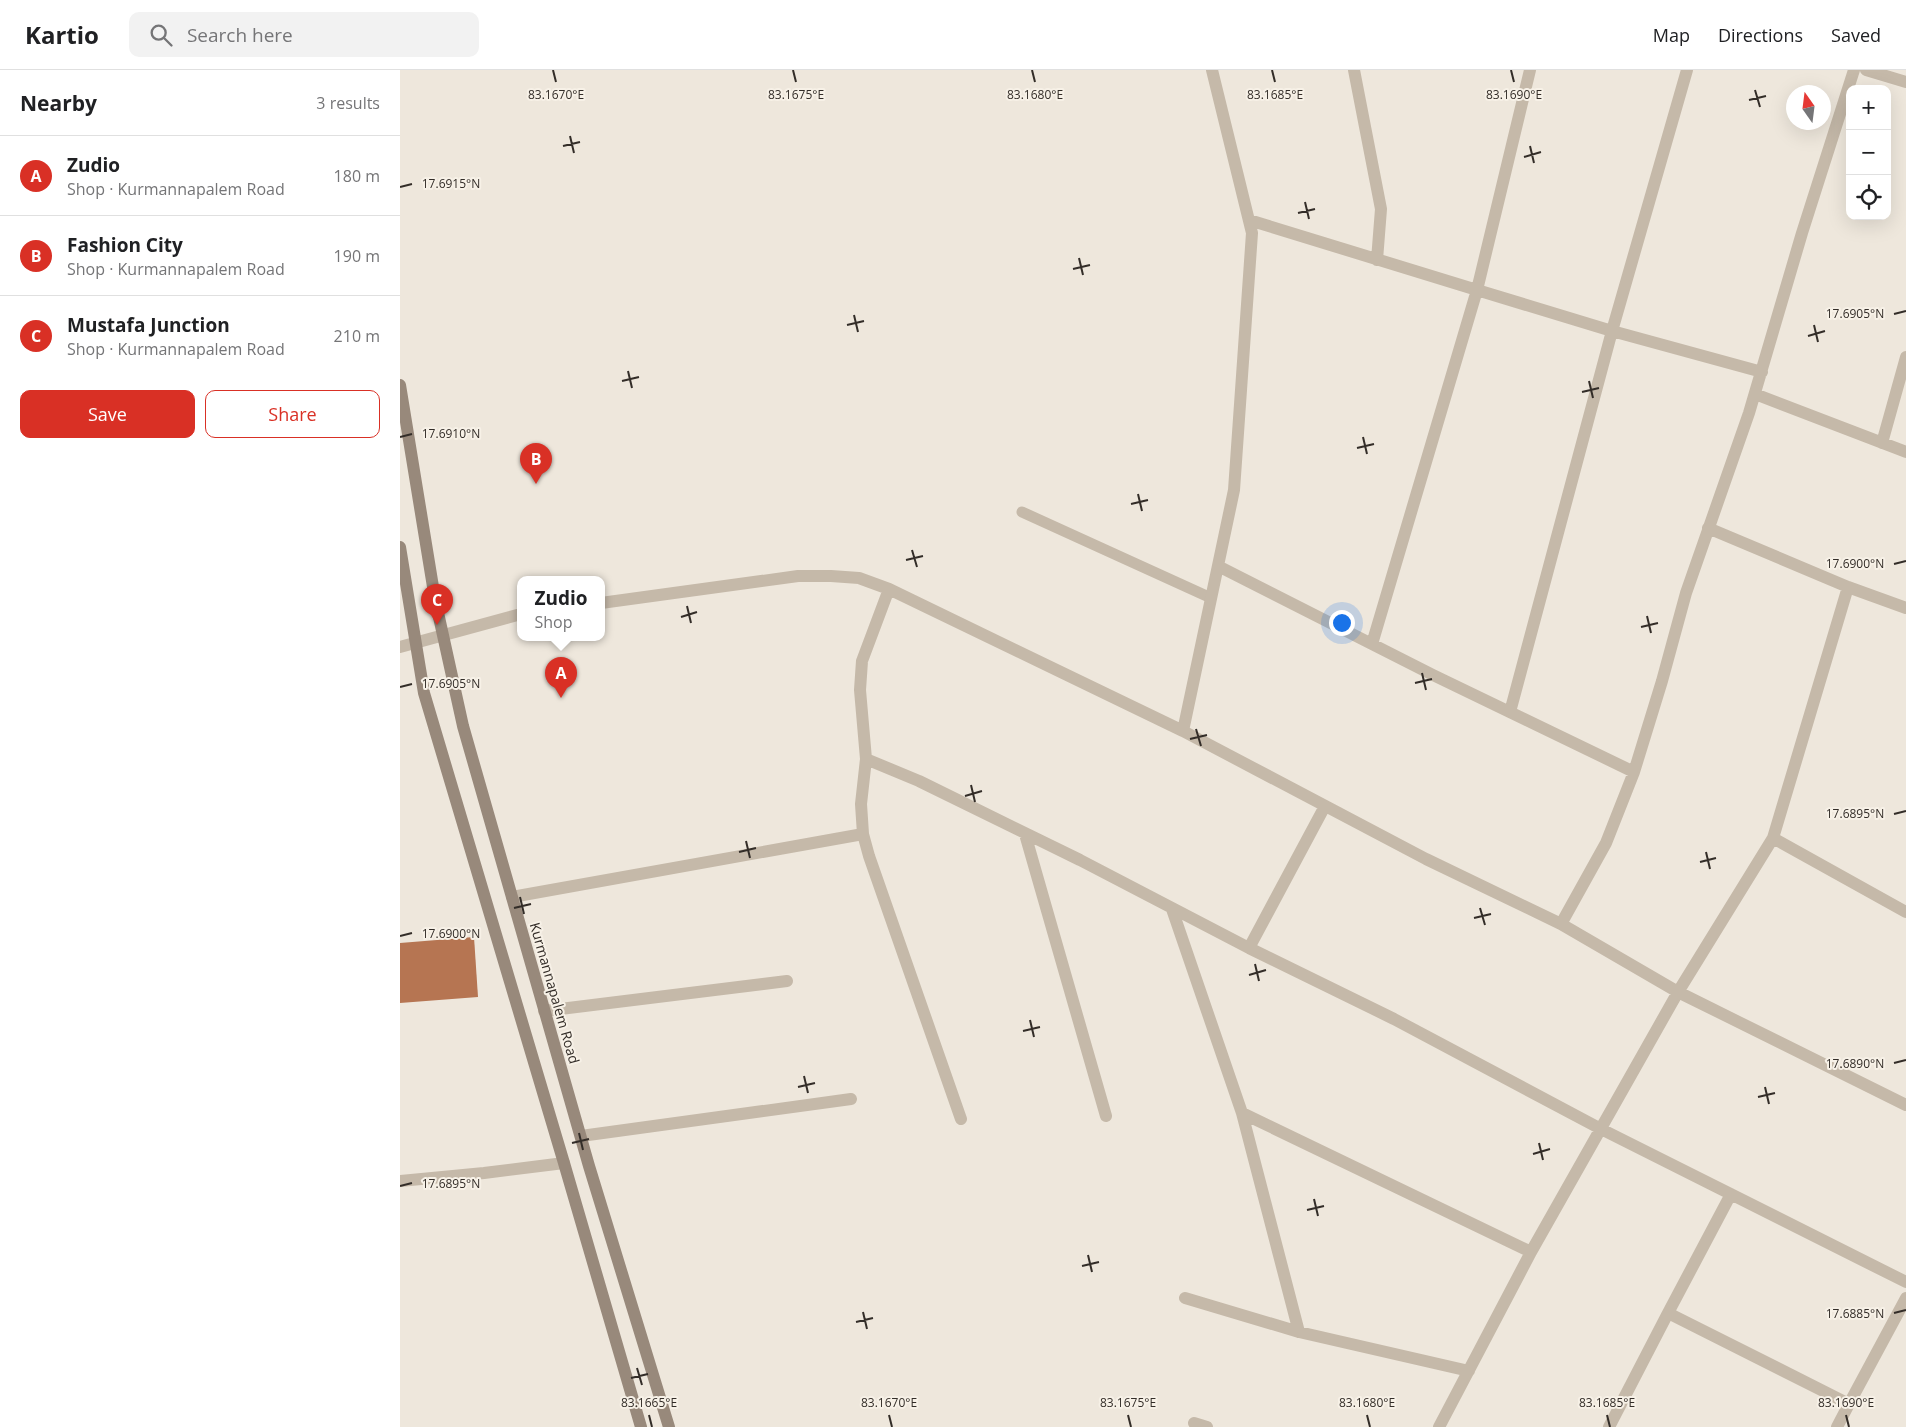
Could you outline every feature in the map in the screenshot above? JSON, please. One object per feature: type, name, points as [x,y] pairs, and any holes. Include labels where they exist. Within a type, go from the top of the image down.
[{"type":"main road","name":"Kurmannapalem Road","points":[[400,385],[442,635],[463,726],[544,1011],[669,1427]]},
{"type":"main road","points":[[400,547],[424,693],[641,1427]]},
{"type":"street","points":[[1183,730],[1234,490],[1252,234],[1212,70]]},
{"type":"street","points":[[1354,70],[1381,209],[1377,260]]},
{"type":"street","points":[[1372,644],[1477,290],[1530,70]]},
{"type":"street","points":[[1510,712],[1612,332],[1687,70]]},
{"type":"street","points":[[1561,924],[1606,844],[1634,772],[1686,593],[1755,394],[1802,233],[1854,70]]},
{"type":"street","points":[[1866,70],[1906,82]]},
{"type":"street","points":[[1249,220],[1612,332],[1762,372]]},
{"type":"street","points":[[1882,443],[1906,357]]},
{"type":"street","points":[[1755,394],[1906,452]]},
{"type":"street","points":[[1708,528],[1848,587],[1906,608]]},
{"type":"street","points":[[1218,566],[1372,644],[1634,772]]},
{"type":"street","points":[[605,602],[798,576],[859,578],[889,589],[1183,730],[1426,858],[1561,924],[1678,992],[1906,1105]]},
{"type":"street","points":[[1439,1427],[1531,1252],[1678,992],[1772,838],[1848,587]]},
{"type":"street","points":[[889,589],[862,661],[860,690],[866,759],[861,804],[863,834],[961,1119]]},
{"type":"street","points":[[400,647],[517,615]]},
{"type":"street","points":[[866,759],[919,781],[1080,860],[1249,948],[1394,1019],[1601,1130],[1906,1282]]},
{"type":"street","points":[[1249,948],[1325,806]]},
{"type":"street","points":[[512,896],[863,834]]},
{"type":"street","points":[[1025,834],[1106,1116]]},
{"type":"street","points":[[1772,838],[1906,912]]},
{"type":"street","points":[[1172,909],[1242,1113],[1299,1332]]},
{"type":"street","points":[[544,1011],[787,981]]},
{"type":"street","points":[[581,1136],[851,1099]]},
{"type":"street","points":[[1242,1113],[1531,1252]]},
{"type":"street","points":[[400,1181],[564,1163]]},
{"type":"street","points":[[1609,1427],[1731,1194]]},
{"type":"street","points":[[1184,1298],[1299,1332],[1468,1371]]},
{"type":"street","points":[[1837,1427],[1906,1298]]},
{"type":"street","points":[[1668,1313],[1849,1404]]},
{"type":"street","points":[[1194,1423],[1208,1427]]},
{"type":"lane","points":[[1022,512],[1211,598]]},
{"type":"building","points":[[474,937],[478,997],[400,1003],[400,943]]},
{"type":"place","name":"Fashion City","points":[[536,484]]},
{"type":"place","name":"Mustafa Junction","points":[[437,625]]},
{"type":"place","name":"Zudio","points":[[561,698]]}]
